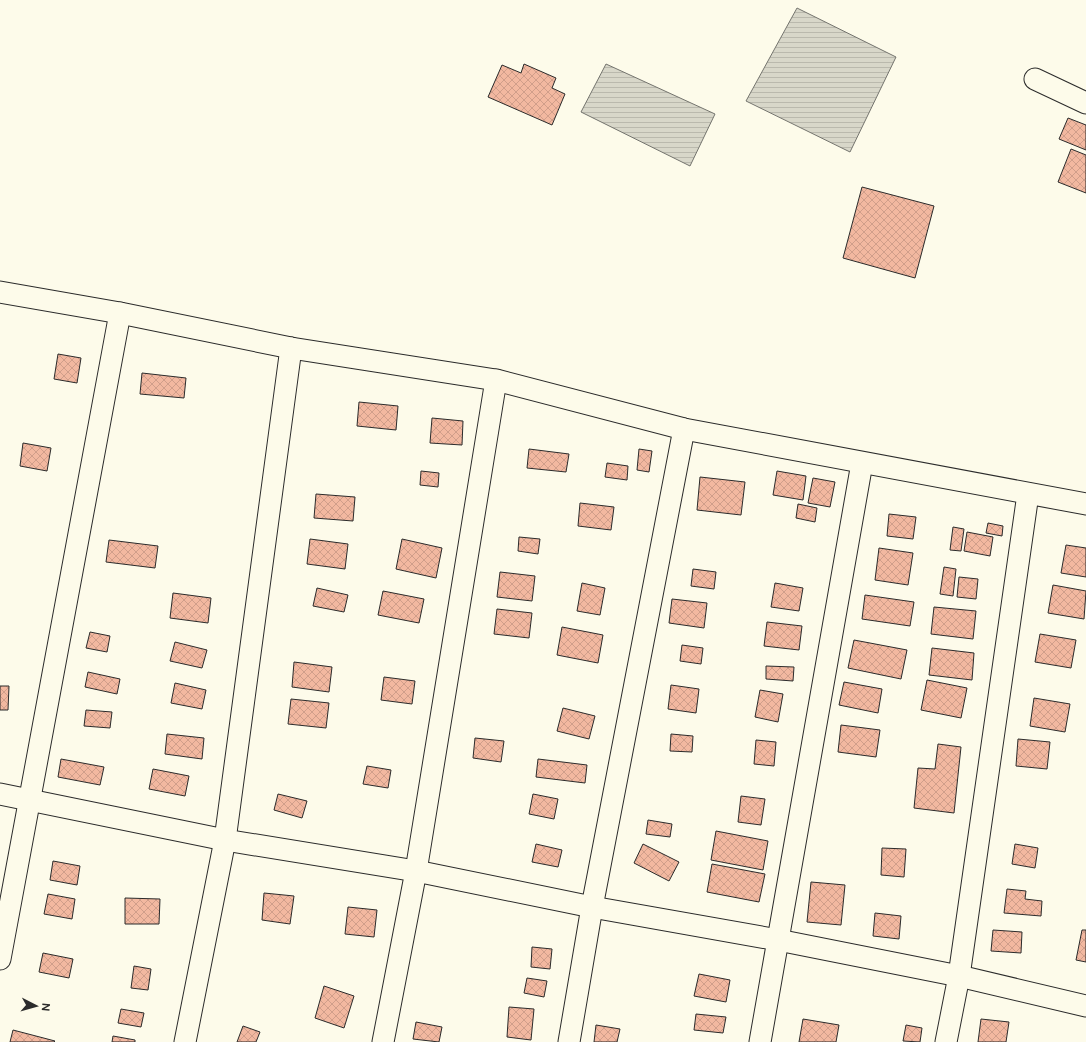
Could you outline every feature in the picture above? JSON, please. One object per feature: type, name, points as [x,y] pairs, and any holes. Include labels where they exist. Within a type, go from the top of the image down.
[{"type":"street","points":[[1035,79],[1086,103]]},
{"type":"street","points":[[0,292],[120,313],[291,348],[496,380],[684,430],[1086,504]]},
{"type":"street","points":[[0,959],[28,799],[120,313]]},
{"type":"street","points":[[185,1042],[225,840],[291,348]]},
{"type":"street","points":[[384,1042],[416,871],[496,380]]},
{"type":"street","points":[[569,1042],[592,906],[684,430]]},
{"type":"street","points":[[760,1042],[862,463]]},
{"type":"street","points":[[946,1042],[959,976],[1028,494]]},
{"type":"street","points":[[0,794],[225,840],[416,871],[592,906],[778,940],[959,976],[1086,1006]]},
{"type":"shaded area","points":[[797,8],[896,57],[850,152],[746,101]]},
{"type":"shaded area","points":[[606,64],[715,114],[690,166],[581,112]]},
{"type":"building","points":[[524,64],[556,78],[552,88],[565,94],[552,125],[488,97],[502,65],[521,73]]},
{"type":"building","points":[[1068,118],[1086,125],[1086,150],[1059,139]]},
{"type":"building","points":[[1071,149],[1086,155],[1086,193],[1058,182]]},
{"type":"building","points":[[862,187],[934,206],[915,278],[843,258]]},
{"type":"building","points":[[58,354],[81,358],[77,383],[54,379]]},
{"type":"building","points":[[142,373],[186,378],[184,398],[140,394]]},
{"type":"building","points":[[359,402],[398,406],[396,430],[357,426]]},
{"type":"building","points":[[432,418],[463,421],[462,445],[430,443]]},
{"type":"building","points":[[23,443],[51,448],[47,471],[20,466]]},
{"type":"building","points":[[529,449],[569,454],[566,472],[527,468]]},
{"type":"building","points":[[639,449],[652,451],[649,472],[637,470]]},
{"type":"building","points":[[607,463],[628,466],[627,480],[605,477]]},
{"type":"building","points":[[421,471],[439,473],[438,487],[420,485]]},
{"type":"building","points":[[777,471],[806,476],[803,500],[773,495]]},
{"type":"building","points":[[700,477],[745,482],[741,515],[697,510]]},
{"type":"building","points":[[813,478],[835,482],[830,507],[808,503]]},
{"type":"building","points":[[316,494],[355,497],[353,521],[314,518]]},
{"type":"building","points":[[580,503],[614,507],[611,530],[578,526]]},
{"type":"building","points":[[798,504],[817,508],[815,522],[796,518]]},
{"type":"building","points":[[889,514],[916,517],[913,539],[887,536]]},
{"type":"building","points":[[988,523],[1003,526],[1002,536],[986,533]]},
{"type":"building","points":[[953,527],[964,529],[961,551],[950,550]]},
{"type":"building","points":[[967,532],[993,537],[990,556],[964,551]]},
{"type":"building","points":[[519,537],[540,539],[538,554],[518,551]]},
{"type":"building","points":[[310,539],[348,544],[345,569],[307,564]]},
{"type":"building","points":[[402,539],[442,548],[436,578],[396,569]]},
{"type":"building","points":[[109,540],[158,546],[155,568],[106,562]]},
{"type":"building","points":[[1066,545],[1086,548],[1086,577],[1061,573]]},
{"type":"building","points":[[879,548],[913,553],[908,585],[875,580]]},
{"type":"building","points":[[944,567],[956,569],[953,596],[940,594]]},
{"type":"building","points":[[693,569],[716,572],[714,589],[691,586]]},
{"type":"building","points":[[500,572],[535,576],[532,601],[497,597]]},
{"type":"building","points":[[959,577],[978,579],[976,599],[957,597]]},
{"type":"building","points":[[582,583],[605,588],[600,615],[577,611]]},
{"type":"building","points":[[775,583],[803,588],[799,611],[771,607]]},
{"type":"building","points":[[1053,585],[1086,591],[1084,619],[1048,613]]},
{"type":"building","points":[[317,588],[348,595],[344,612],[313,606]]},
{"type":"building","points":[[383,591],[424,599],[419,623],[378,615]]},
{"type":"building","points":[[173,593],[211,598],[208,623],[170,618]]},
{"type":"building","points":[[865,595],[914,602],[910,626],[862,619]]},
{"type":"building","points":[[672,599],[707,603],[704,628],[669,623]]},
{"type":"building","points":[[934,607],[976,611],[973,639],[931,634]]},
{"type":"building","points":[[497,609],[532,613],[529,638],[494,634]]},
{"type":"building","points":[[767,622],[802,626],[799,650],[764,646]]},
{"type":"building","points":[[562,627],[603,635],[598,663],[557,655]]},
{"type":"building","points":[[90,632],[110,636],[107,652],[86,648]]},
{"type":"building","points":[[1040,634],[1076,640],[1071,668],[1035,662]]},
{"type":"building","points":[[854,640],[907,650],[901,679],[848,668]]},
{"type":"building","points":[[175,642],[207,650],[202,668],[170,661]]},
{"type":"building","points":[[682,645],[703,648],[701,664],[680,661]]},
{"type":"building","points":[[932,648],[974,653],[972,680],[929,675]]},
{"type":"building","points":[[294,662],[332,667],[329,692],[292,687]]},
{"type":"building","points":[[766,666],[794,667],[793,681],[766,679]]},
{"type":"building","points":[[88,672],[120,679],[117,694],[85,687]]},
{"type":"building","points":[[384,677],[415,681],[412,704],[381,700]]},
{"type":"building","points":[[927,680],[967,688],[961,718],[921,710]]},
{"type":"building","points":[[844,682],[882,689],[878,713],[839,705]]},
{"type":"building","points":[[175,683],[206,690],[202,709],[171,703]]},
{"type":"building","points":[[671,685],[699,689],[696,713],[668,709]]},
{"type":"building","points":[[0,686],[9,686],[8,710],[0,710]]},
{"type":"building","points":[[760,690],[783,694],[778,722],[755,717]]},
{"type":"building","points":[[1034,698],[1070,704],[1065,732],[1030,726]]},
{"type":"building","points":[[291,699],[329,703],[326,728],[288,724]]},
{"type":"building","points":[[563,708],[595,716],[589,739],[557,731]]},
{"type":"building","points":[[86,710],[112,712],[110,728],[84,726]]},
{"type":"building","points":[[841,725],[880,730],[876,757],[838,752]]},
{"type":"building","points":[[167,734],[204,738],[202,759],[165,754]]},
{"type":"building","points":[[671,734],[693,736],[692,752],[670,751]]},
{"type":"building","points":[[475,738],[504,741],[501,762],[473,758]]},
{"type":"building","points":[[1018,739],[1050,742],[1047,769],[1016,766]]},
{"type":"building","points":[[756,740],[776,742],[774,766],[754,764]]},
{"type":"building","points":[[938,744],[961,747],[954,813],[914,808],[918,768],[935,769]]},
{"type":"building","points":[[61,759],[104,767],[100,785],[58,777]]},
{"type":"building","points":[[538,759],[587,765],[585,783],[536,777]]},
{"type":"building","points":[[367,766],[391,770],[388,788],[363,784]]},
{"type":"building","points":[[153,769],[189,776],[185,796],[149,789]]},
{"type":"building","points":[[278,794],[307,801],[302,818],[274,810]]},
{"type":"building","points":[[533,794],[558,799],[554,819],[529,814]]},
{"type":"building","points":[[741,796],[765,799],[761,825],[738,822]]},
{"type":"building","points":[[648,820],[672,824],[670,837],[646,834]]},
{"type":"building","points":[[716,831],[768,841],[763,870],[711,860]]},
{"type":"building","points":[[536,844],[562,850],[558,867],[532,862]]},
{"type":"building","points":[[643,844],[679,862],[669,881],[634,863]]},
{"type":"building","points":[[1015,844],[1038,848],[1035,868],[1012,864]]},
{"type":"building","points":[[882,848],[906,849],[904,877],[881,875]]},
{"type":"building","points":[[53,861],[80,866],[77,885],[50,880]]},
{"type":"building","points":[[712,864],[765,874],[759,902],[707,892]]},
{"type":"building","points":[[811,882],[845,885],[841,925],[807,922]]},
{"type":"building","points":[[1007,889],[1026,891],[1025,899],[1042,901],[1041,916],[1004,913]]},
{"type":"building","points":[[264,893],[294,896],[290,924],[262,920]]},
{"type":"building","points":[[48,894],[75,899],[72,919],[44,914]]},
{"type":"building","points":[[125,898],[160,899],[159,924],[125,924]]},
{"type":"building","points":[[348,907],[377,910],[374,937],[345,934]]},
{"type":"building","points":[[875,913],[901,916],[899,939],[873,936]]},
{"type":"building","points":[[993,930],[1022,932],[1021,953],[991,951]]},
{"type":"building","points":[[1082,930],[1086,930],[1086,962],[1076,960]]},
{"type":"building","points":[[532,947],[552,949],[550,969],[531,967]]},
{"type":"building","points":[[43,953],[73,959],[69,978],[39,972]]},
{"type":"building","points":[[134,966],[151,969],[148,990],[131,988]]},
{"type":"building","points":[[699,974],[730,980],[726,1002],[694,996]]},
{"type":"building","points":[[527,978],[547,981],[544,997],[524,993]]},
{"type":"building","points":[[324,986],[354,996],[344,1028],[315,1018]]},
{"type":"building","points":[[509,1007],[534,1009],[531,1040],[507,1037]]},
{"type":"building","points":[[121,1009],[144,1013],[141,1027],[118,1023]]},
{"type":"building","points":[[696,1014],[726,1017],[723,1033],[694,1030]]},
{"type":"building","points":[[803,1019],[839,1025],[836,1042],[799,1042]]},
{"type":"building","points":[[981,1019],[1009,1022],[1006,1042],[978,1042]]},
{"type":"building","points":[[416,1022],[442,1027],[439,1042],[413,1039]]},
{"type":"building","points":[[596,1025],[620,1029],[617,1042],[594,1042]]},
{"type":"building","points":[[906,1025],[922,1028],[920,1042],[903,1041]]},
{"type":"building","points":[[243,1026],[260,1032],[256,1042],[237,1042]]},
{"type":"building","points":[[13,1030],[55,1041],[10,1042]]},
{"type":"building","points":[[113,1036],[135,1040],[135,1042],[112,1042]]}]
